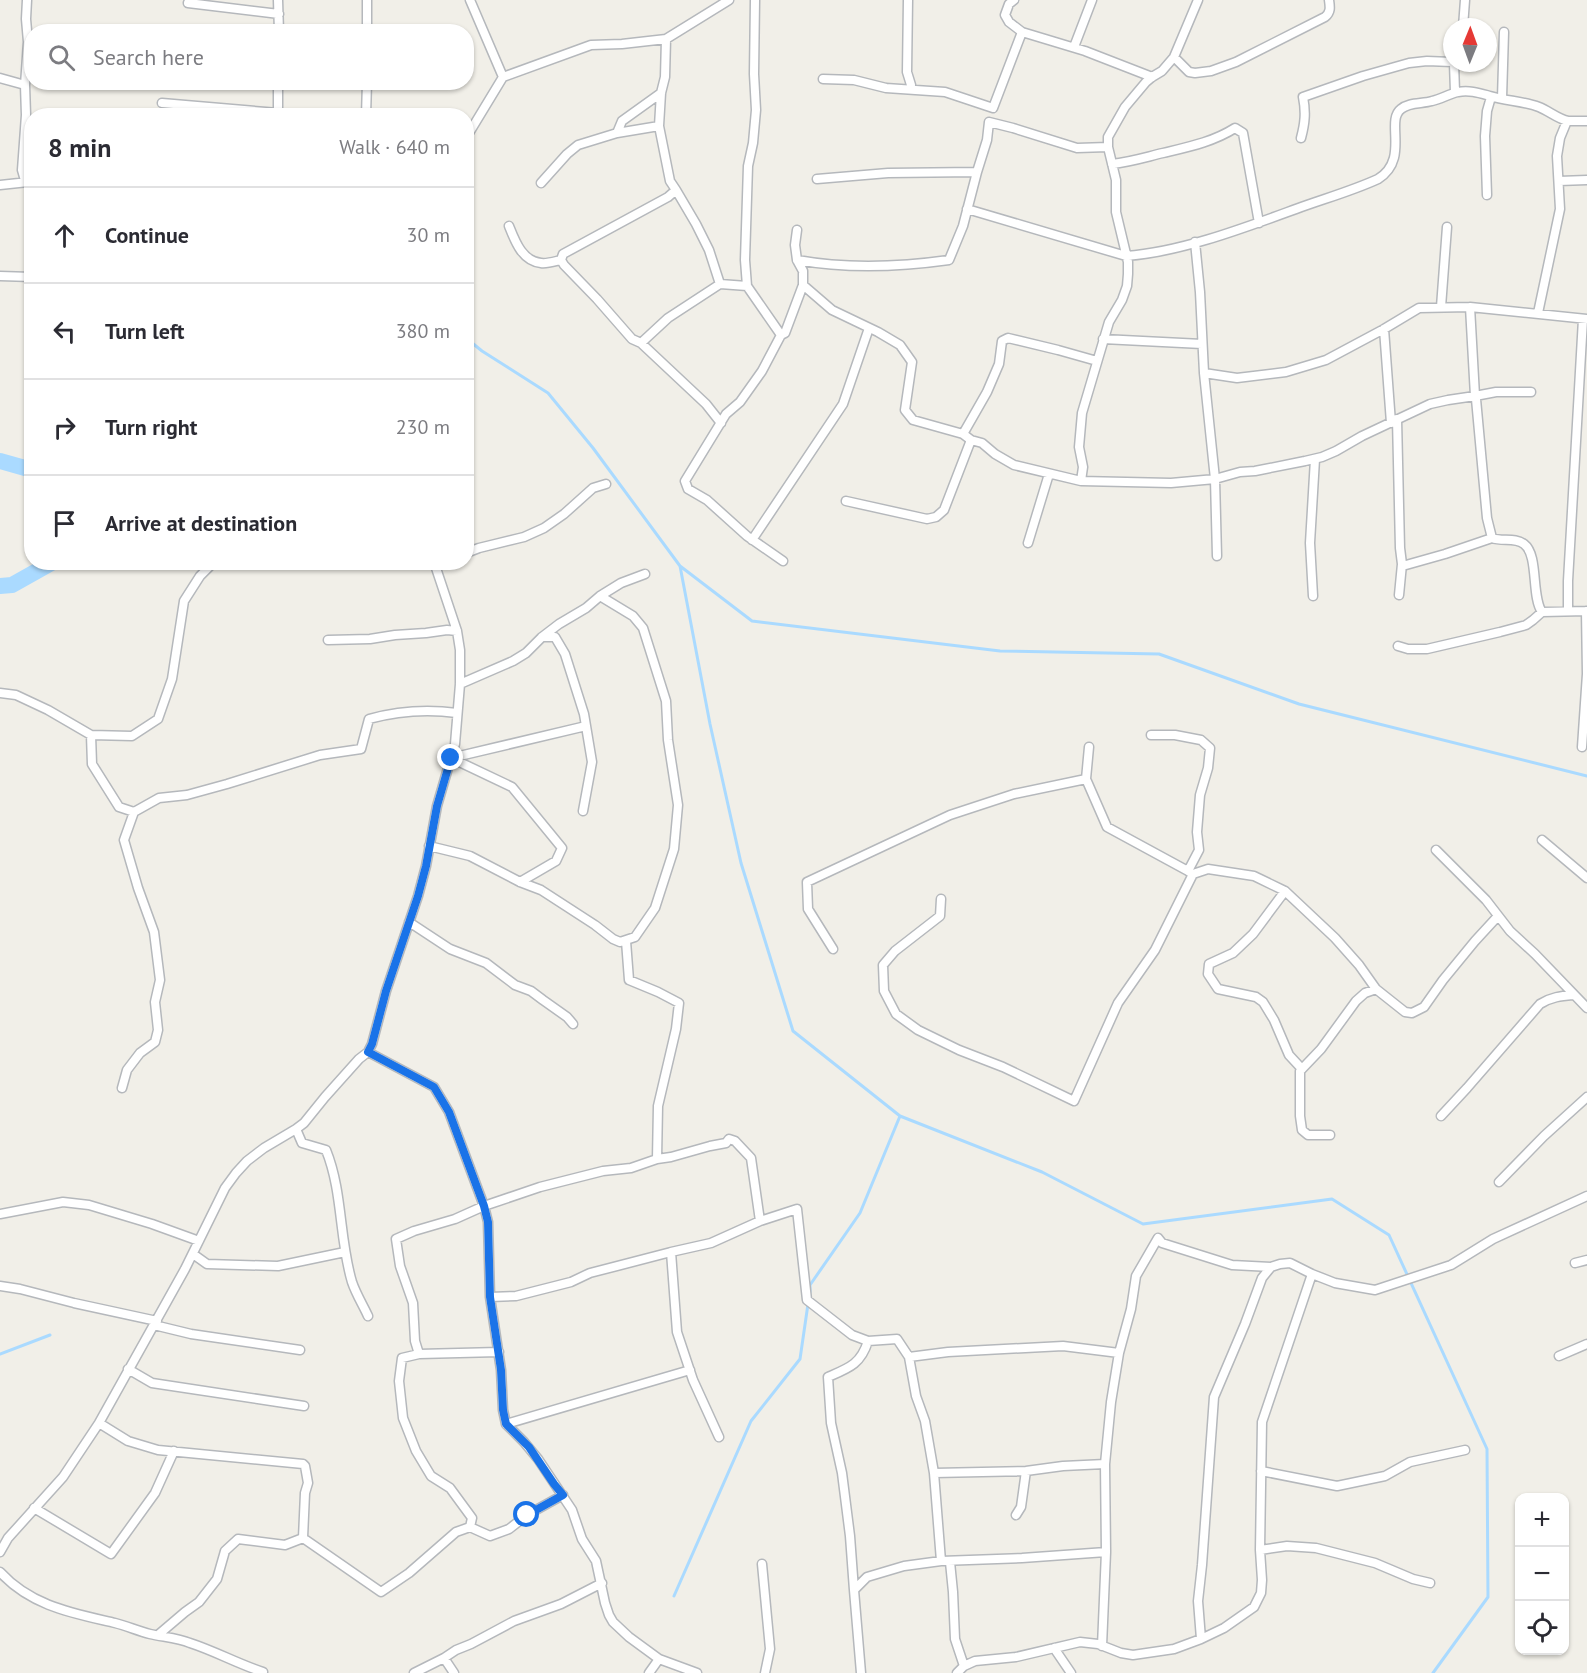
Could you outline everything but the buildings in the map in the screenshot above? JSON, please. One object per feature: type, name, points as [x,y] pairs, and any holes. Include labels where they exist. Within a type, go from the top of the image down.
[{"type":"street","points":[[26,24],[27,0]]},
{"type":"street","points":[[279,0],[279,24]]},
{"type":"street","points":[[366,0],[367,24]]},
{"type":"street","points":[[470,0],[503,77]]},
{"type":"street","points":[[474,125],[503,77],[591,45],[666,39],[729,0]]},
{"type":"street","points":[[755,0],[756,110],[748,178],[745,260],[747,286],[781,335]]},
{"type":"street","points":[[908,0],[907,72],[910,89]]},
{"type":"street","points":[[1014,0],[1009,4],[1005,15],[1022,32],[1074,47],[1152,77]]},
{"type":"street","points":[[1074,47],[1092,0]]},
{"type":"street","points":[[1081,481],[1083,467],[1079,447],[1082,413],[1109,322],[1127,286],[1128,262],[1116,212],[1116,180],[1108,147],[1108,137],[1125,107],[1174,57],[1198,0]]},
{"type":"street","points":[[1174,57],[1189,72],[1203,73],[1219,68],[1325,17],[1329,14],[1329,0]]},
{"type":"street","points":[[1464,18],[1465,0]]},
{"type":"street","points":[[188,3],[279,15]]},
{"type":"street","points":[[797,260],[850,266],[918,265],[949,260],[963,226],[987,140],[993,108],[1022,32]]},
{"type":"street","points":[[1502,98],[1504,32]]},
{"type":"street","points":[[666,39],[665,77],[658,126],[670,181],[709,250],[720,284]]},
{"type":"street","points":[[1301,138],[1305,123],[1303,97],[1409,63],[1443,62]]},
{"type":"street","points":[[1454,72],[1455,92]]},
{"type":"street","points":[[0,78],[24,85]]},
{"type":"street","points":[[823,79],[854,80],[886,88],[945,92],[993,108]]},
{"type":"street","points":[[25,90],[26,108]]},
{"type":"street","points":[[278,90],[278,108]]},
{"type":"street","points":[[366,108],[367,90]]},
{"type":"street","points":[[967,209],[1126,256],[1143,254],[1195,242],[1259,223],[1371,183],[1388,173],[1394,159],[1396,118],[1400,109],[1412,104],[1438,100],[1455,92],[1479,92],[1491,97],[1540,107],[1567,121],[1587,120]]},
{"type":"street","points":[[617,133],[622,121],[661,93]]},
{"type":"street","points":[[1487,195],[1485,136],[1487,111],[1491,97]]},
{"type":"street","points":[[162,103],[215,108]]},
{"type":"street","points":[[1538,314],[1560,209],[1557,156],[1560,138],[1567,121]]},
{"type":"street","points":[[989,122],[1077,148],[1108,147]]},
{"type":"street","points":[[541,183],[578,145],[617,133],[658,126]]},
{"type":"street","points":[[1112,164],[1129,162],[1194,145],[1221,137],[1235,128],[1243,133],[1259,223]]},
{"type":"street","points":[[24,142],[22,170],[24,177]]},
{"type":"street","points":[[817,179],[888,173],[977,172]]},
{"type":"street","points":[[1559,181],[1587,180]]},
{"type":"street","points":[[0,185],[24,183]]},
{"type":"street","points":[[676,190],[668,197],[563,254],[561,260],[632,339],[641,343],[706,404],[721,423]]},
{"type":"street","points":[[509,226],[520,250],[530,258],[541,263],[561,260]]},
{"type":"street","points":[[1441,307],[1446,227]]},
{"type":"street","points":[[783,561],[752,540],[707,500],[688,489],[686,481],[726,414],[740,402],[762,371],[784,333],[803,285],[803,271],[797,260],[795,245],[797,230]]},
{"type":"street","points":[[1195,242],[1200,292],[1203,373],[1215,479],[1216,556]]},
{"type":"street","points":[[0,276],[24,277]]},
{"type":"street","points":[[641,343],[668,318],[720,284],[747,286]]},
{"type":"street","points":[[803,285],[832,310],[900,345],[912,362],[905,410],[913,420],[963,434],[971,440],[982,443],[994,454],[1014,465],[1081,481],[1171,483],[1215,479],[1240,471],[1255,471],[1315,459],[1336,451],[1430,404],[1496,392],[1531,392]]},
{"type":"street","points":[[1470,307],[1475,396],[1487,518],[1492,538]]},
{"type":"street","points":[[1203,373],[1237,378],[1286,372],[1326,360],[1419,308],[1470,307],[1585,319],[1568,611]]},
{"type":"street","points":[[752,540],[843,404],[869,328]]},
{"type":"street","points":[[1384,329],[1394,421],[1401,564],[1400,595]]},
{"type":"street","points":[[963,434],[999,363],[1002,341],[1008,338],[1097,361]]},
{"type":"street","points":[[1103,339],[1202,344]]},
{"type":"street","points":[[846,501],[927,519],[936,517],[944,510],[971,440]]},
{"type":"street","points":[[1313,596],[1310,543],[1315,459]]},
{"type":"street","points":[[1028,543],[1049,474]]},
{"type":"street","points":[[474,550],[524,537],[544,528],[564,514],[593,488],[606,484]]},
{"type":"street","points":[[1401,564],[1406,565],[1445,555],[1492,538],[1524,544],[1530,550],[1537,602],[1542,612]]},
{"type":"street","points":[[0,693],[16,695],[92,735],[132,736],[158,719],[172,679],[184,601],[206,570]]},
{"type":"street","points":[[0,1552],[8,1538],[63,1477],[99,1423],[193,1254],[225,1188],[247,1161],[304,1123],[359,1059],[368,1052],[372,1044],[386,991],[426,866],[437,806],[455,744],[460,684],[460,650],[457,631],[439,570]]},
{"type":"street","points":[[460,684],[513,661],[526,653],[559,624],[586,608],[600,596],[621,583],[645,574]]},
{"type":"street","points":[[429,846],[470,856],[520,882],[541,890],[613,939],[621,942],[635,937],[655,908],[674,849],[678,805],[668,740],[666,701],[643,628],[633,616],[600,596]]},
{"type":"street","points":[[1398,646],[1408,649],[1427,649],[1526,625],[1542,612],[1587,611],[1587,674],[1582,747]]},
{"type":"street","points":[[328,640],[370,639],[447,630],[457,631]]},
{"type":"street","points":[[542,637],[555,637],[566,654],[584,714],[592,762],[583,811]]},
{"type":"street","points":[[122,1088],[127,1070],[140,1053],[155,1042],[158,1030],[155,1002],[160,980],[154,932],[124,840],[134,812],[159,798],[187,795],[320,755],[361,749],[369,719],[390,713],[435,710],[457,712]]},
{"type":"street","points":[[451,758],[586,726]]},
{"type":"street","points":[[92,735],[92,764],[119,807],[134,812]]},
{"type":"street","points":[[941,899],[940,916],[895,951],[883,965],[884,992],[896,1014],[918,1030],[1074,1101],[1118,1003],[1155,950],[1199,850],[1197,832],[1200,795],[1208,768],[1210,748],[1201,740],[1175,735],[1151,735]]},
{"type":"street","points":[[1089,747],[1086,779],[1107,827],[1191,872],[1208,869],[1254,876],[1285,891],[1335,938],[1376,989],[1405,1012],[1412,1013],[1424,1007],[1443,980],[1498,916]]},
{"type":"street","points":[[451,758],[512,787],[562,848],[556,861],[520,882]]},
{"type":"street","points":[[833,949],[808,909],[807,882],[950,815],[1014,794],[1086,779]]},
{"type":"street","points":[[1542,840],[1587,878]]},
{"type":"street","points":[[1436,850],[1476,889],[1510,931],[1587,1008]]},
{"type":"street","points":[[1285,891],[1254,934],[1233,953],[1209,964],[1208,974],[1218,988],[1256,997],[1263,1002],[1274,1020],[1289,1055],[1302,1069]]},
{"type":"street","points":[[409,922],[450,949],[486,963],[515,985],[531,991],[573,1024]]},
{"type":"street","points":[[626,941],[629,980],[679,1003],[676,1029],[658,1106],[657,1159]]},
{"type":"street","points":[[1330,1135],[1308,1135],[1302,1130],[1300,1074],[1356,1001],[1365,993],[1376,989]]},
{"type":"street","points":[[1441,1116],[1540,1004],[1558,996],[1574,995]]},
{"type":"street","points":[[368,1052],[434,1087],[449,1112],[484,1206],[488,1222],[490,1297],[499,1352],[506,1424],[529,1447],[572,1510],[582,1539],[596,1562],[605,1603],[613,1622],[658,1659],[697,1673]]},
{"type":"street","points":[[1499,1182],[1544,1136],[1587,1097]]},
{"type":"street","points":[[296,1129],[302,1143],[326,1150],[332,1166],[341,1211],[345,1252],[353,1285],[368,1316]]},
{"type":"street","points":[[419,1354],[412,1304],[400,1266],[396,1239],[414,1231],[455,1220],[484,1206],[540,1187],[603,1171],[631,1168],[657,1159],[726,1143],[729,1139],[733,1140],[751,1158],[760,1221]]},
{"type":"street","points":[[1102,1646],[1106,1552],[1105,1464],[1119,1353],[1131,1309],[1136,1276],[1158,1238],[1162,1242],[1232,1265],[1271,1267],[1290,1263],[1335,1283],[1375,1290],[1451,1264],[1493,1239],[1587,1196]]},
{"type":"street","points":[[0,1214],[63,1202],[90,1205],[199,1241]]},
{"type":"street","points":[[490,1297],[516,1296],[571,1282],[590,1274],[711,1243],[760,1221],[797,1209],[807,1300],[852,1335],[867,1341],[897,1339],[909,1357],[916,1396],[925,1421],[934,1473],[946,1561],[953,1592],[955,1639],[961,1670],[975,1661],[1016,1657],[1080,1642],[1133,1655],[1173,1649],[1224,1628],[1254,1607],[1261,1593],[1262,1580],[1260,1550],[1262,1422],[1312,1274]]},
{"type":"street","points":[[193,1254],[207,1264],[278,1266],[345,1252]]},
{"type":"street","points":[[671,1252],[677,1332],[690,1370],[720,1437]]},
{"type":"street","points":[[1575,1263],[1587,1260]]},
{"type":"street","points":[[1201,1639],[1198,1601],[1215,1397],[1262,1278],[1271,1267]]},
{"type":"street","points":[[0,1286],[156,1323],[191,1334],[300,1350]]},
{"type":"street","points":[[861,1673],[850,1536],[831,1423],[828,1377],[853,1366],[865,1349],[867,1341]]},
{"type":"street","points":[[1559,1356],[1587,1344]]},
{"type":"street","points":[[909,1357],[1063,1346],[1119,1353]]},
{"type":"street","points":[[471,1527],[472,1518],[450,1488],[431,1476],[416,1451],[402,1418],[399,1381],[402,1358],[419,1354],[499,1352]]},
{"type":"street","points":[[128,1369],[152,1383],[304,1406]]},
{"type":"street","points":[[506,1424],[690,1370]]},
{"type":"street","points":[[99,1423],[128,1441],[158,1450],[303,1464],[308,1484],[305,1493],[303,1538]]},
{"type":"street","points":[[1261,1471],[1337,1486],[1385,1476],[1410,1462],[1465,1450]]},
{"type":"street","points":[[34,1508],[111,1554],[155,1493],[174,1451]]},
{"type":"street","points":[[934,1473],[1026,1471],[1105,1464]]},
{"type":"street","points":[[1016,1515],[1021,1507],[1026,1471]]},
{"type":"street","points":[[303,1538],[381,1592],[409,1573],[456,1532],[471,1527],[490,1536],[509,1529],[527,1515],[563,1495]]},
{"type":"street","points":[[158,1635],[200,1602],[217,1580],[225,1551],[238,1539],[285,1545],[303,1538]]},
{"type":"street","points":[[1260,1550],[1287,1546],[1316,1548],[1375,1563],[1413,1579],[1430,1583]]},
{"type":"street","points":[[854,1590],[867,1577],[904,1566],[946,1561],[1106,1552]]},
{"type":"street","points":[[762,1564],[770,1649],[765,1673]]},
{"type":"street","points":[[0,1572],[12,1585],[53,1607],[116,1623],[141,1632],[190,1642],[241,1665],[263,1672],[261,1673]]},
{"type":"street","points":[[414,1673],[514,1621],[561,1604],[602,1583]]},
{"type":"street","points":[[1054,1647],[1071,1673]]},
{"type":"street","points":[[444,1658],[454,1673]]},
{"type":"street","points":[[649,1673],[658,1659]]},
{"type":"waterway","points":[[474,344],[548,393],[593,448],[680,566],[752,621],[1000,651],[1159,654],[1299,704],[1587,776]]},
{"type":"waterway","points":[[0,461],[24,468]]},
{"type":"waterway","points":[[680,566],[710,724],[741,863],[793,1031],[900,1116],[1042,1172],[1143,1224],[1332,1199],[1389,1235],[1487,1449],[1488,1597],[1433,1673]]},
{"type":"waterway","points":[[0,586],[12,585],[39,570]]},
{"type":"waterway","points":[[810,1292],[810,1285],[860,1213],[900,1116]]},
{"type":"waterway","points":[[674,1596],[751,1421],[800,1359],[808,1304]]},
{"type":"waterway","points":[[0,1354],[50,1335]]},
{"type":"route","points":[[451,758],[437,806],[418,896],[368,1052],[434,1087],[449,1112],[484,1206],[488,1222],[490,1297],[506,1424],[529,1447],[563,1495],[527,1515]]}]
